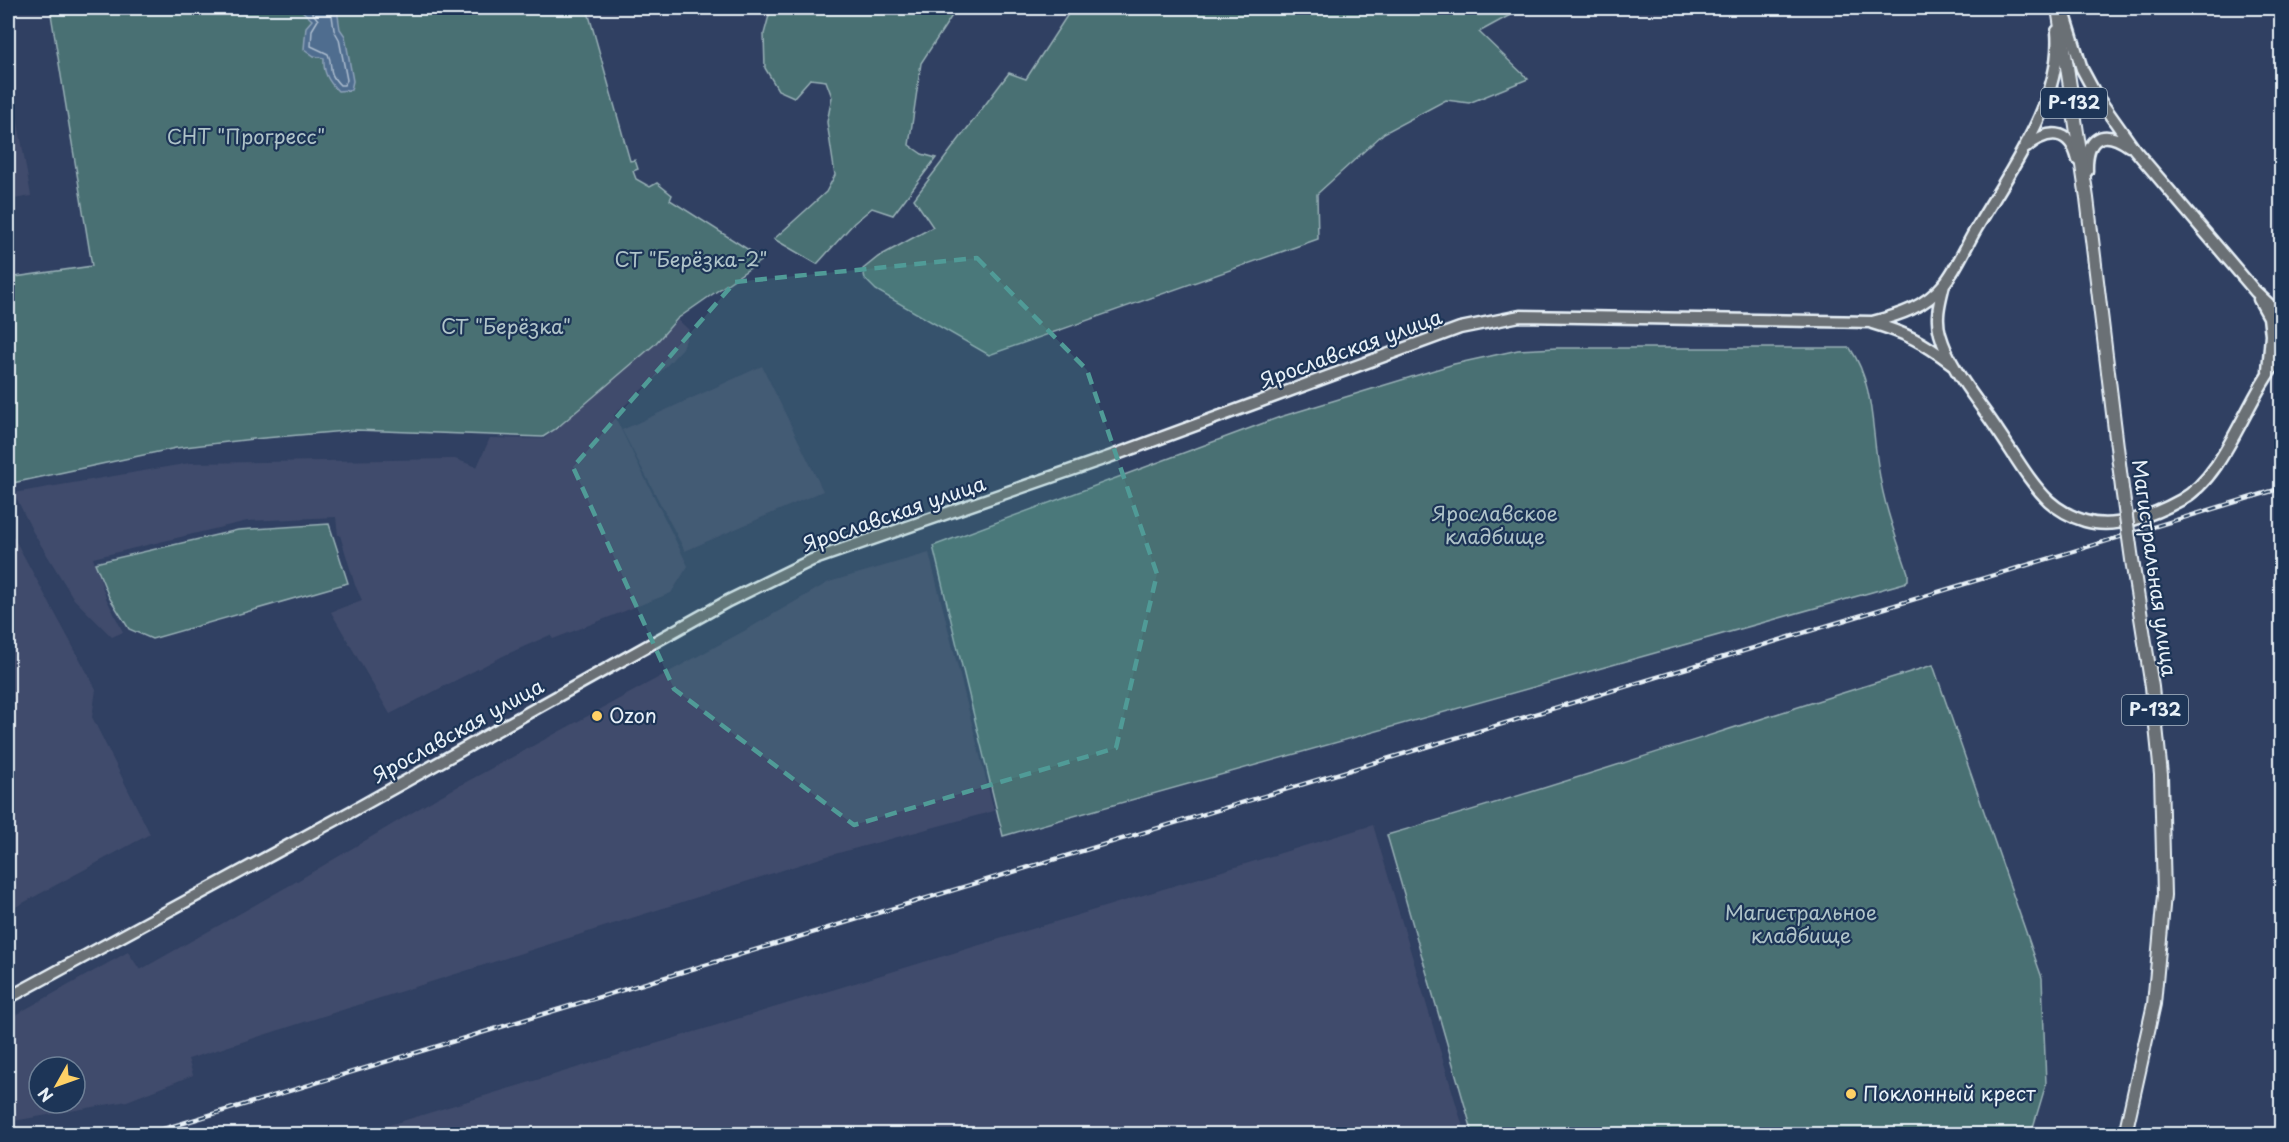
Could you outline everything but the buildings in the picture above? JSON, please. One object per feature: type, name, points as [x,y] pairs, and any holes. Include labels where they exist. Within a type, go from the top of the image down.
[{"type":"highway","name":"Магистральная улица","points":[[2056,8],[2087,198],[2122,488],[2152,687],[2163,802],[2165,865],[2162,934],[2154,1004],[2125,1134]]},
{"type":"main road","points":[[1872,322],[1902,314],[1919,306],[1944,284],[2022,150],[2044,106],[2054,74],[2058,42],[2056,8]]},
{"type":"main road","points":[[2063,8],[2082,69],[2096,95],[2135,150],[2255,291],[2274,309],[2282,312]]},
{"type":"main road","points":[[2022,150],[2042,135],[2063,136],[2071,142],[2076,152],[2087,198]]},
{"type":"main road","points":[[2087,198],[2086,160],[2090,145],[2107,136],[2117,138],[2135,150]]},
{"type":"main road","points":[[1944,284],[1938,315],[1940,333],[1952,363],[2029,477],[2049,501],[2064,513],[2087,521],[2111,524],[2155,513],[2183,499],[2202,484],[2214,468],[2268,371],[2282,356]]},
{"type":"main road","points":[[2255,291],[2270,317],[2268,371]]},
{"type":"main road","name":"Ярославская улица","points":[[8,998],[354,810],[728,601],[812,560],[1109,457],[1460,328],[1520,316],[1872,322]]},
{"type":"main road","points":[[1872,322],[1898,330],[1923,342],[1952,363]]},
{"type":"highlighted area","points":[[977,258],[1087,370],[1157,574],[1116,748],[854,825],[674,689],[573,467],[735,282]]},
{"type":"shaded area","points":[[11,83],[31,196],[8,200],[8,84]]},
{"type":"shaded area","points":[[678,320],[689,330],[683,348],[657,376],[614,415],[688,566],[671,593],[553,639],[550,635],[505,655],[390,714],[331,612],[362,600],[355,585],[340,535],[338,535],[336,517],[247,521],[93,558],[106,598],[123,632],[112,637],[74,599],[33,532],[14,493],[190,463],[455,459],[477,467],[490,438],[544,439],[655,344]]},
{"type":"shaded area","points":[[762,366],[823,491],[685,551],[622,430]]},
{"type":"shaded area","points":[[8,527],[96,689],[92,717],[150,834],[8,911]]},
{"type":"shaded area","points":[[929,553],[994,811],[827,856],[188,1059],[193,1075],[127,1101],[87,1108],[87,1055],[27,1055],[27,1115],[48,1115],[8,1122],[8,1019],[128,952],[140,970],[299,880],[435,799],[746,630],[829,582]]},
{"type":"shaded area","points":[[1373,825],[1465,1134],[360,1134]]},
{"type":"green space","points":[[50,8],[587,8],[630,161],[635,160],[638,169],[633,171],[636,179],[650,187],[657,183],[672,195],[670,200],[763,259],[677,319],[655,344],[557,428],[543,437],[356,430],[253,439],[176,448],[8,484],[8,278],[92,266]]},
{"type":"green space","points":[[771,8],[957,8],[921,63],[909,145],[922,154],[936,158],[893,215],[872,208],[854,223],[817,264],[774,239],[826,192],[835,175],[827,122],[832,97],[826,81],[810,79],[794,97],[778,90],[765,68],[764,34]]},
{"type":"green space","points":[[1072,8],[1523,8],[1479,32],[1528,79],[1469,103],[1446,100],[1384,133],[1317,194],[1318,239],[989,355],[876,290],[865,279],[863,269],[878,257],[933,227],[914,199],[1009,73],[1026,79]]},
{"type":"green space","name":"Ярославское кладбище","points":[[1850,348],[1858,362],[1868,392],[1881,484],[1908,573],[1908,580],[1003,836],[933,546],[1280,417],[1454,364],[1518,350]]},
{"type":"green space","points":[[329,524],[348,583],[152,639],[129,629],[109,597],[95,563],[238,530]]},
{"type":"green space","name":"Магистральное кладбище","points":[[1933,665],[2042,978],[2046,1084],[2031,1134],[1473,1134],[1387,835]]},
{"type":"water","points":[[299,8],[337,9],[340,29],[345,36],[353,81],[351,90],[338,91],[327,76],[324,58],[314,56],[304,49],[306,27],[312,20]]},
{"type":"railway","points":[[147,1134],[2282,488]]},
{"type":"place","name":"Ozon","points":[[597,716]]},
{"type":"place","name":"Поклонный крест","points":[[1851,1094]]},
{"type":"park label","name":"СНТ \"Прогресс\"","points":[[246,137]]},
{"type":"park label","name":"СТ \"Берёзка-2\"","points":[[691,260]]},
{"type":"park label","name":"СТ \"Берёзка\"","points":[[506,327]]}]
